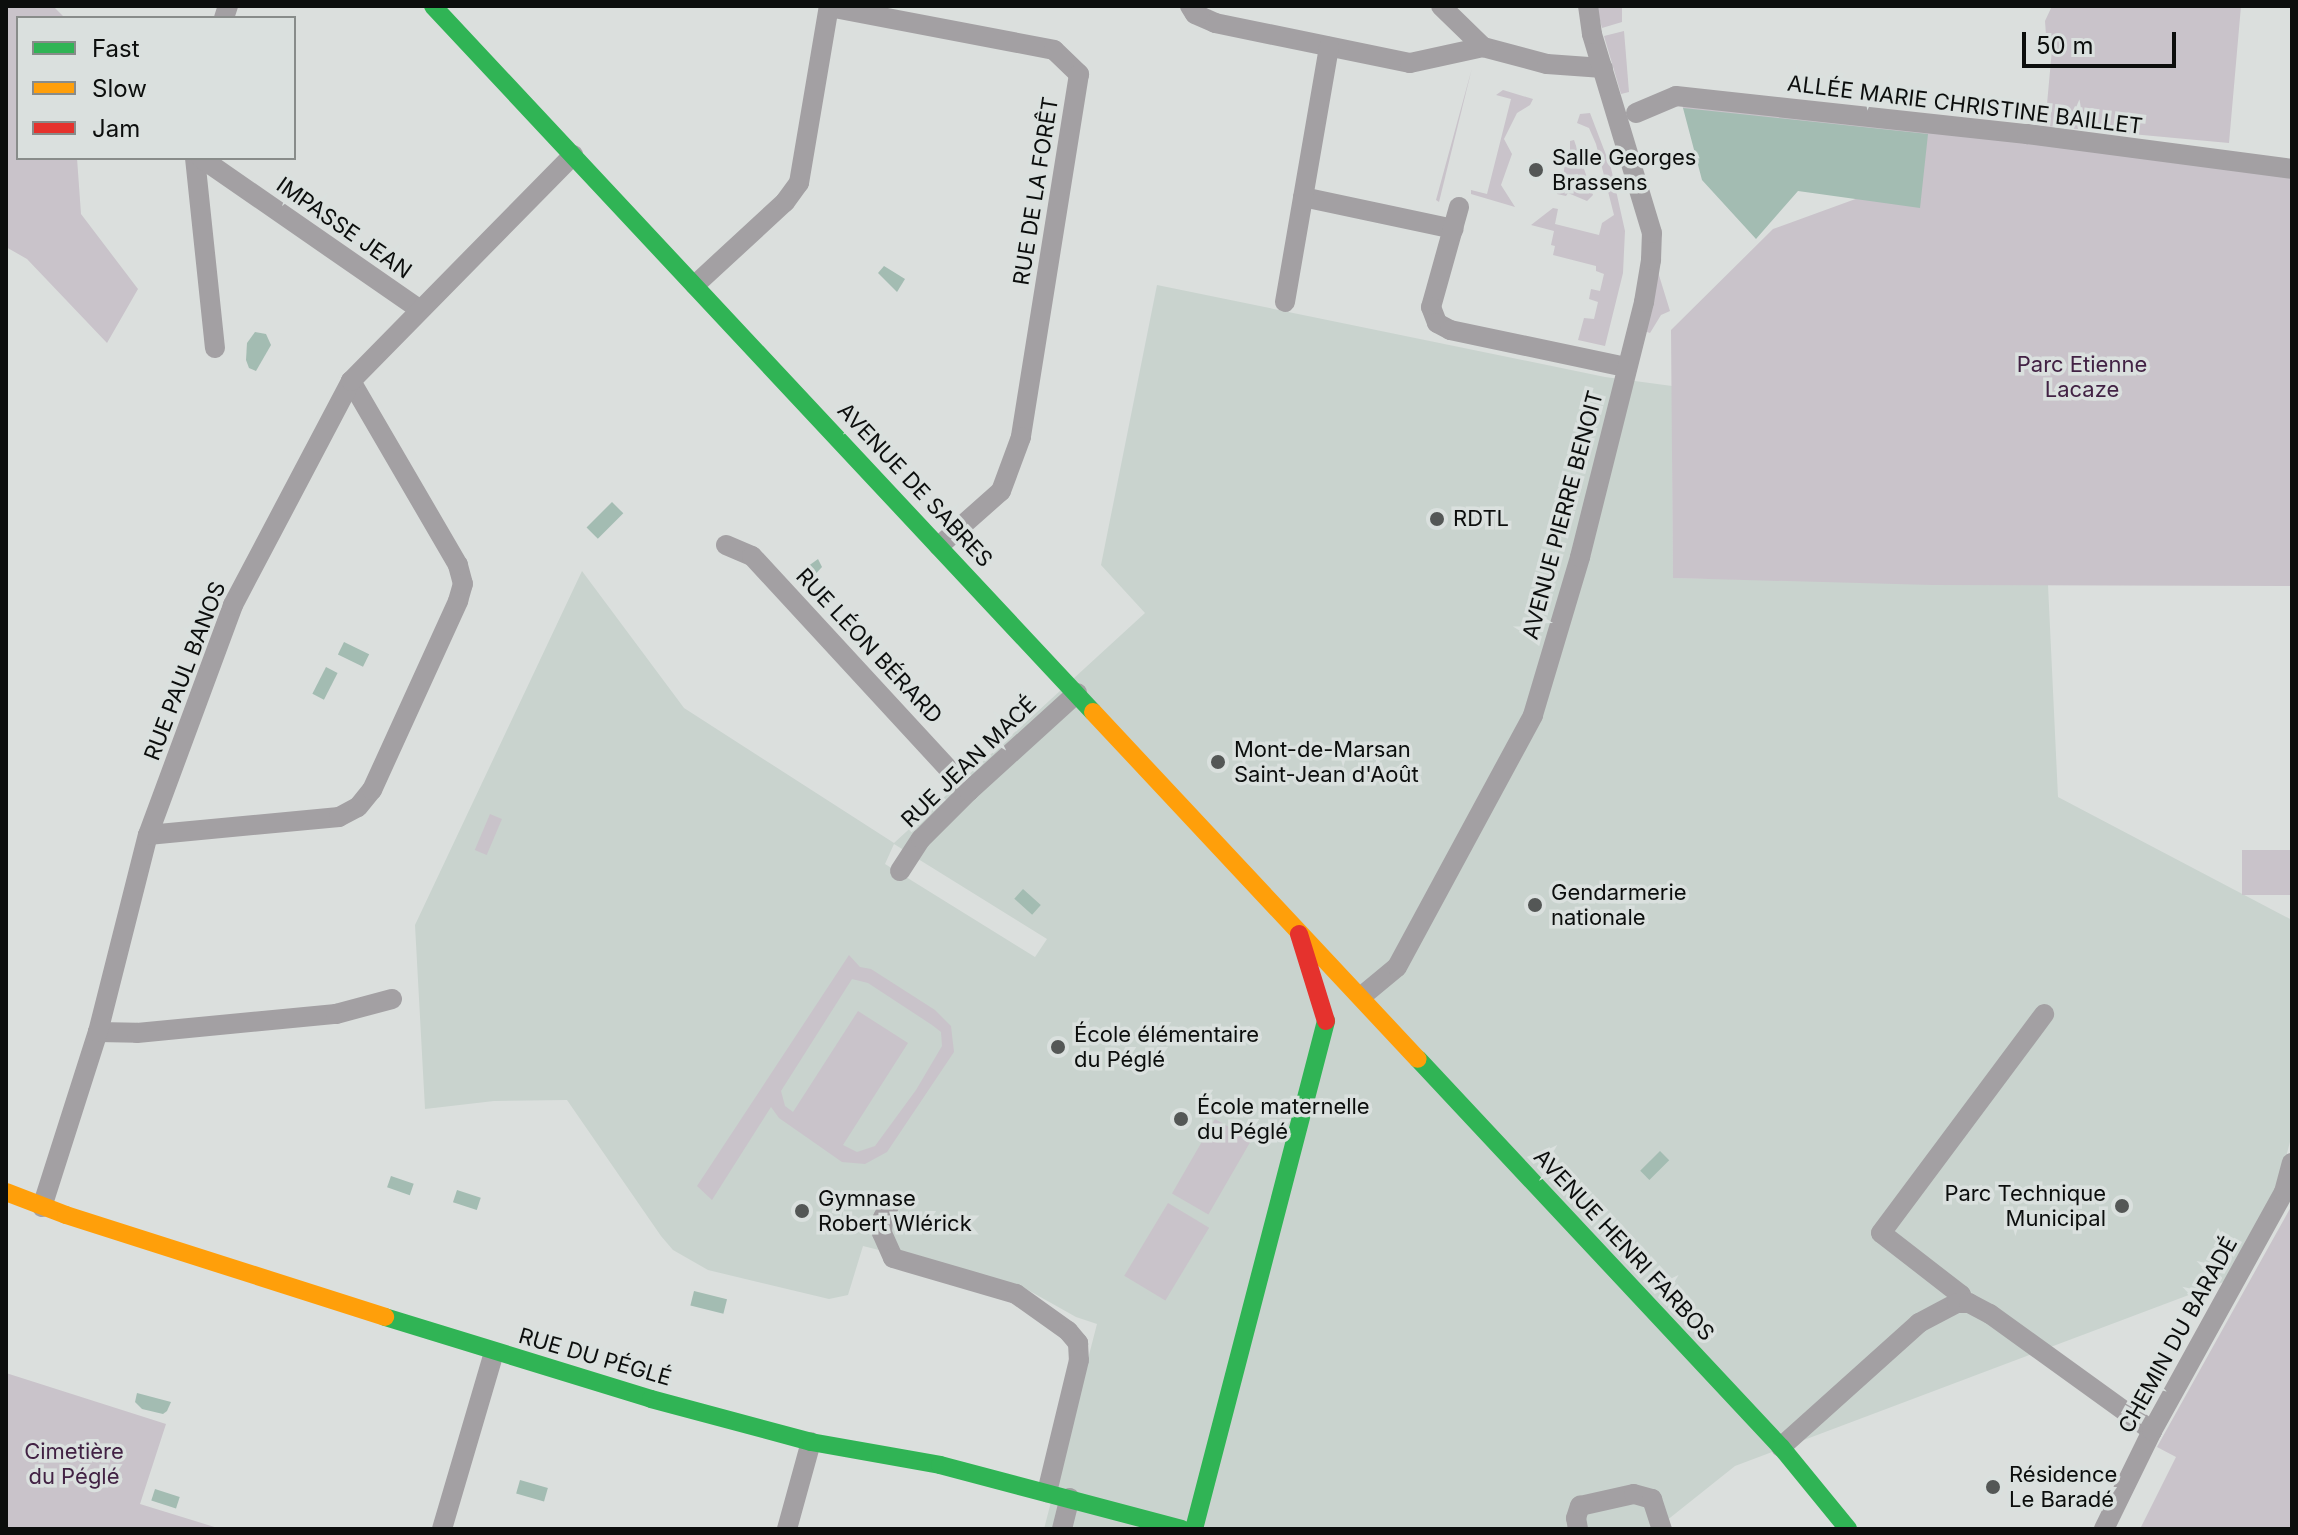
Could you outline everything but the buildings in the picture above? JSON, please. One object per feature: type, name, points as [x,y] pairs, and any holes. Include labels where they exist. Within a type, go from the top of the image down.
[{"type":"main road","name":"AVENUE DE SABRES","points":[[433,6],[1362,996]]},
{"type":"main road","points":[[1194,1529],[1326,1021],[1298,927]]},
{"type":"main road","points":[[1326,1021],[1362,996]]},
{"type":"main road","name":"AVENUE HENRI FARBOS","points":[[1362,996],[1781,1447],[1848,1529]]},
{"type":"main road","name":"RUE DU PÉGLÉ","points":[[6,1192],[42,1207],[494,1352],[811,1442],[940,1465],[1182,1529]]},
{"type":"street","points":[[695,285],[785,202],[799,183],[829,6]]},
{"type":"street","name":"RUE DE LA FORÊT","points":[[829,6],[1054,50],[1079,74],[1021,437],[1001,491],[939,546]]},
{"type":"street","points":[[1190,6],[1195,14],[1215,23],[1410,63],[1483,47],[1547,64],[1603,68]]},
{"type":"street","points":[[1441,6],[1483,47]]},
{"type":"street","name":"AVENUE PIERRE BENOIT","points":[[1362,996],[1397,967],[1533,715],[1580,557],[1644,302],[1652,233],[1588,6]]},
{"type":"street","points":[[1285,302],[1329,47]]},
{"type":"street","name":"ALLÉE MARIE CHRISTINE BAILLET","points":[[1636,113],[1676,96],[2027,134],[2292,169]]},
{"type":"street","name":"RUE PAUL BANOS","points":[[42,1207],[98,1032],[148,835],[233,605],[351,381],[573,155]]},
{"type":"street","points":[[198,160],[215,348]]},
{"type":"street","name":"IMPASSE JEAN","points":[[201,160],[419,309]]},
{"type":"street","points":[[1303,197],[1454,229]]},
{"type":"street","points":[[1459,207],[1431,307],[1437,323],[1450,330],[1626,367]]},
{"type":"street","points":[[148,835],[339,817],[358,807],[372,790],[451,616],[463,584],[458,565],[351,381]]},
{"type":"street","name":"RUE LÉON BÉRARD","points":[[726,545],[752,556],[969,791]]},
{"type":"street","name":"RUE JEAN MACÉ","points":[[900,871],[921,839],[1077,693]]},
{"type":"street","points":[[98,1032],[137,1033],[336,1014],[392,999]]},
{"type":"street","points":[[1781,1447],[1919,1323],[1957,1303],[1961,1295],[1881,1233],[2044,1014]]},
{"type":"street","name":"CHEMIN DU BARADÉ","points":[[2104,1529],[2152,1431],[2284,1192],[2292,1163]]},
{"type":"street","points":[[889,1206],[883,1218],[882,1233],[893,1258],[1016,1294],[1068,1331],[1078,1343],[1079,1360],[1047,1492]]},
{"type":"street","points":[[1957,1303],[1980,1308],[2152,1431]]},
{"type":"street","points":[[442,1529],[494,1352]]},
{"type":"street","points":[[787,1529],[811,1442]]},
{"type":"street","points":[[1578,1529],[1576,1518],[1580,1506],[1634,1494],[1652,1499],[1662,1529]]},
{"type":"street","points":[[1062,1529],[1070,1498]]},
{"type":"shaded area","points":[[1683,108],[1928,134],[1920,208],[1798,191],[1756,239],[1702,180]]},
{"type":"shaded area","points":[[884,266],[905,279],[897,292],[878,273]]},
{"type":"shaded area","points":[[1157,285],[1605,377],[1672,386],[1673,578],[2048,585],[2058,797],[2292,920],[2292,1134],[2279,1184],[2226,1281],[1735,1466],[1656,1529],[1044,1529],[1097,1324],[1076,1317],[1019,1285],[863,1246],[848,1295],[829,1299],[708,1270],[673,1250],[661,1236],[567,1100],[494,1101],[425,1109],[415,925],[582,571],[684,708],[894,843],[1145,613],[1101,565]],"holes":[[[894,844],[1047,939],[1035,957],[885,864]]]},
{"type":"shaded area","points":[[255,332],[266,334],[271,345],[256,371],[249,368],[246,360],[247,343]]},
{"type":"shaded area","points":[[612,502],[623,513],[598,539],[587,527]]},
{"type":"shaded area","points":[[818,559],[822,567],[809,581],[800,580],[800,572]]},
{"type":"shaded area","points":[[344,642],[369,654],[363,667],[338,655]]},
{"type":"shaded area","points":[[326,667],[338,673],[324,700],[312,694]]},
{"type":"shaded area","points":[[1023,889],[1041,905],[1032,915],[1014,899]]},
{"type":"shaded area","points":[[1660,1151],[1669,1160],[1649,1180],[1640,1171]]},
{"type":"shaded area","points":[[391,1176],[414,1184],[410,1195],[387,1187]]},
{"type":"shaded area","points":[[457,1190],[481,1198],[477,1210],[453,1202]]},
{"type":"shaded area","points":[[694,1291],[727,1299],[723,1314],[690,1306]]},
{"type":"shaded area","points":[[137,1393],[171,1402],[163,1414],[142,1409],[135,1402]]},
{"type":"shaded area","points":[[520,1480],[548,1488],[544,1501],[516,1493]]},
{"type":"shaded area","points":[[155,1489],[180,1497],[176,1508],[151,1500]]},
{"type":"green space","points":[[6,6],[53,6],[63,16],[16,16],[16,160],[77,160],[81,214],[138,289],[107,343],[27,259],[6,247]]},
{"type":"green space","points":[[1596,6],[1622,6],[1622,22],[1602,28]]},
{"type":"green space","points":[[2052,6],[2241,6],[2229,143],[2045,126],[2053,38],[2046,35],[2045,21]]},
{"type":"green space","points":[[1624,31],[1629,92],[1621,94],[1604,36]]},
{"type":"green space","points":[[1472,68],[1439,202],[1436,200]]},
{"type":"green space","points":[[1503,90],[1533,99],[1530,105],[1517,113],[1504,139],[1512,154],[1501,185],[1515,207],[1471,194],[1471,190],[1487,194],[1511,99],[1496,95]]},
{"type":"green space","name":"Parc Etienne Lacaze","points":[[1681,100],[2292,174],[2292,586],[1932,585],[1673,578],[1671,330],[1773,229],[1861,197],[1683,108]]},
{"type":"green space","points":[[1590,113],[1611,168],[1625,231],[1623,273],[1605,346],[1578,340],[1584,318],[1594,319],[1598,302],[1589,299],[1591,289],[1600,291],[1604,274],[1596,271],[1596,266],[1553,255],[1555,246],[1551,245],[1554,231],[1531,225],[1553,208],[1558,209],[1555,224],[1599,235],[1602,223],[1614,215],[1596,144],[1589,128],[1577,123],[1580,114]]},
{"type":"green space","points":[[1574,140],[1593,195],[1587,201],[1568,193],[1566,196],[1557,194],[1559,184],[1562,185],[1566,155],[1570,156],[1570,141]]},
{"type":"green space","points":[[1658,272],[1670,311],[1661,315],[1650,333],[1644,331]]},
{"type":"green space","points":[[490,814],[502,819],[487,855],[475,850]]},
{"type":"green space","points":[[2242,850],[2292,850],[2292,895],[2242,895]]},
{"type":"green space","points":[[849,955],[860,967],[871,969],[935,1010],[951,1026],[954,1052],[887,1152],[865,1164],[842,1162],[779,1118],[771,1107],[712,1200],[697,1186]],"holes":[[[852,979],[868,983],[941,1032],[942,1046],[916,1090],[875,1146],[857,1152],[843,1145],[908,1043],[858,1011],[793,1112],[785,1106],[781,1091]]]},
{"type":"green space","points":[[1215,1119],[1251,1140],[1208,1214],[1172,1193]]},
{"type":"green space","points":[[1168,1203],[1209,1228],[1165,1301],[1124,1276]]},
{"type":"green space","points":[[2292,1205],[2292,1529],[2140,1529],[2176,1457],[2157,1447]]},
{"type":"green space","name":"Cimetière du Péglé","points":[[6,1373],[166,1424],[140,1504],[221,1529],[6,1529]]},
{"type":"traffic: fast","points":[[433,6],[1093,712]]},
{"type":"traffic: fast","points":[[1194,1529],[1326,1021]]},
{"type":"traffic: fast","points":[[1418,1059],[1781,1447],[1848,1529]]},
{"type":"traffic: fast","points":[[385,1317],[651,1399],[811,1442],[940,1465],[1182,1529]]},
{"type":"traffic: slow","points":[[1093,712],[1418,1059]]},
{"type":"traffic: slow","points":[[6,1192],[66,1215],[385,1317]]},
{"type":"traffic: jam","points":[[1299,934],[1326,1021]]},
{"type":"place","name":"Salle Georges Brassens","points":[[1536,170]]},
{"type":"place","name":"RDTL","points":[[1437,519]]},
{"type":"place","name":"Mont-de-Marsan Saint-Jean d'Août","points":[[1218,762]]},
{"type":"place","name":"Gendarmerie nationale","points":[[1535,905]]},
{"type":"place","name":"École élémentaire du Péglé","points":[[1058,1047]]},
{"type":"place","name":"École maternelle du Péglé","points":[[1181,1119]]},
{"type":"place","name":"Parc Technique Municipal","points":[[2122,1206]]},
{"type":"place","name":"Gymnase Robert Wlérick","points":[[802,1211]]},
{"type":"place","name":"Résidence Le Baradé","points":[[1993,1487]]}]
